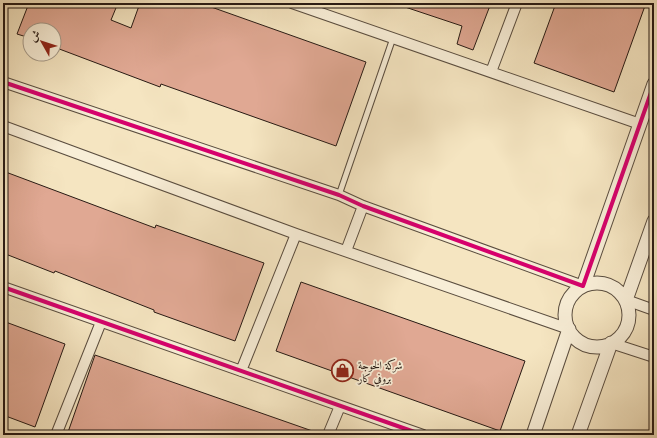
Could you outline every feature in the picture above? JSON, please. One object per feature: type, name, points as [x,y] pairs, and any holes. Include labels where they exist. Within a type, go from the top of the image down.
[{"type":"street","points":[[292,3],[640,124]]},
{"type":"street","points":[[491,72],[517,3]]},
{"type":"street","points":[[3,82],[339,195],[363,206],[583,286]]},
{"type":"street","points":[[583,286],[654,84]]},
{"type":"street","points":[[3,126],[346,252],[569,329]]},
{"type":"street","points":[[346,252],[363,206]]},
{"type":"street","points":[[626,300],[654,221]]},
{"type":"street","points":[[241,371],[296,234]]},
{"type":"street","points":[[593,283],[608,284],[620,292],[626,300],[629,310],[629,320],[626,329],[620,337],[612,343],[602,346],[587,344],[574,337],[569,329],[566,319],[566,309],[569,300],[575,292],[583,286],[593,283]]},
{"type":"street","points":[[3,287],[423,435]]},
{"type":"street","points":[[626,300],[654,310]]},
{"type":"street","points":[[56,435],[101,322]]},
{"type":"street","points":[[533,435],[569,329]]},
{"type":"street","points":[[612,343],[654,357]]},
{"type":"street","points":[[578,435],[612,343]]},
{"type":"street","points":[[328,435],[340,406]]},
{"type":"lane","points":[[339,195],[393,38]]},
{"type":"building","points":[[29,3],[118,3],[111,20],[131,28],[140,3],[200,3],[366,62],[336,146],[161,84],[160,87],[62,50],[62,22],[22,22],[22,36],[17,34]]},
{"type":"building","points":[[400,3],[491,3],[473,50],[457,44],[462,26],[399,5]]},
{"type":"building","points":[[556,3],[646,3],[614,92],[534,63]]},
{"type":"building","points":[[3,171],[155,228],[156,225],[264,263],[235,341],[154,312],[154,310],[55,271],[54,273],[3,253]]},
{"type":"building","points":[[301,282],[525,361],[500,431],[276,351]]},
{"type":"building","points":[[3,321],[65,344],[35,427],[3,415]]},
{"type":"building","points":[[95,355],[321,434],[321,435],[67,435]]},
{"type":"cycle path","points":[[3,82],[339,195],[363,206],[583,286],[654,84]]},
{"type":"cycle path","points":[[3,287],[423,435]]},
{"type":"place","name":"شركة الخوجة بروفي كار","points":[[343,371]]}]
